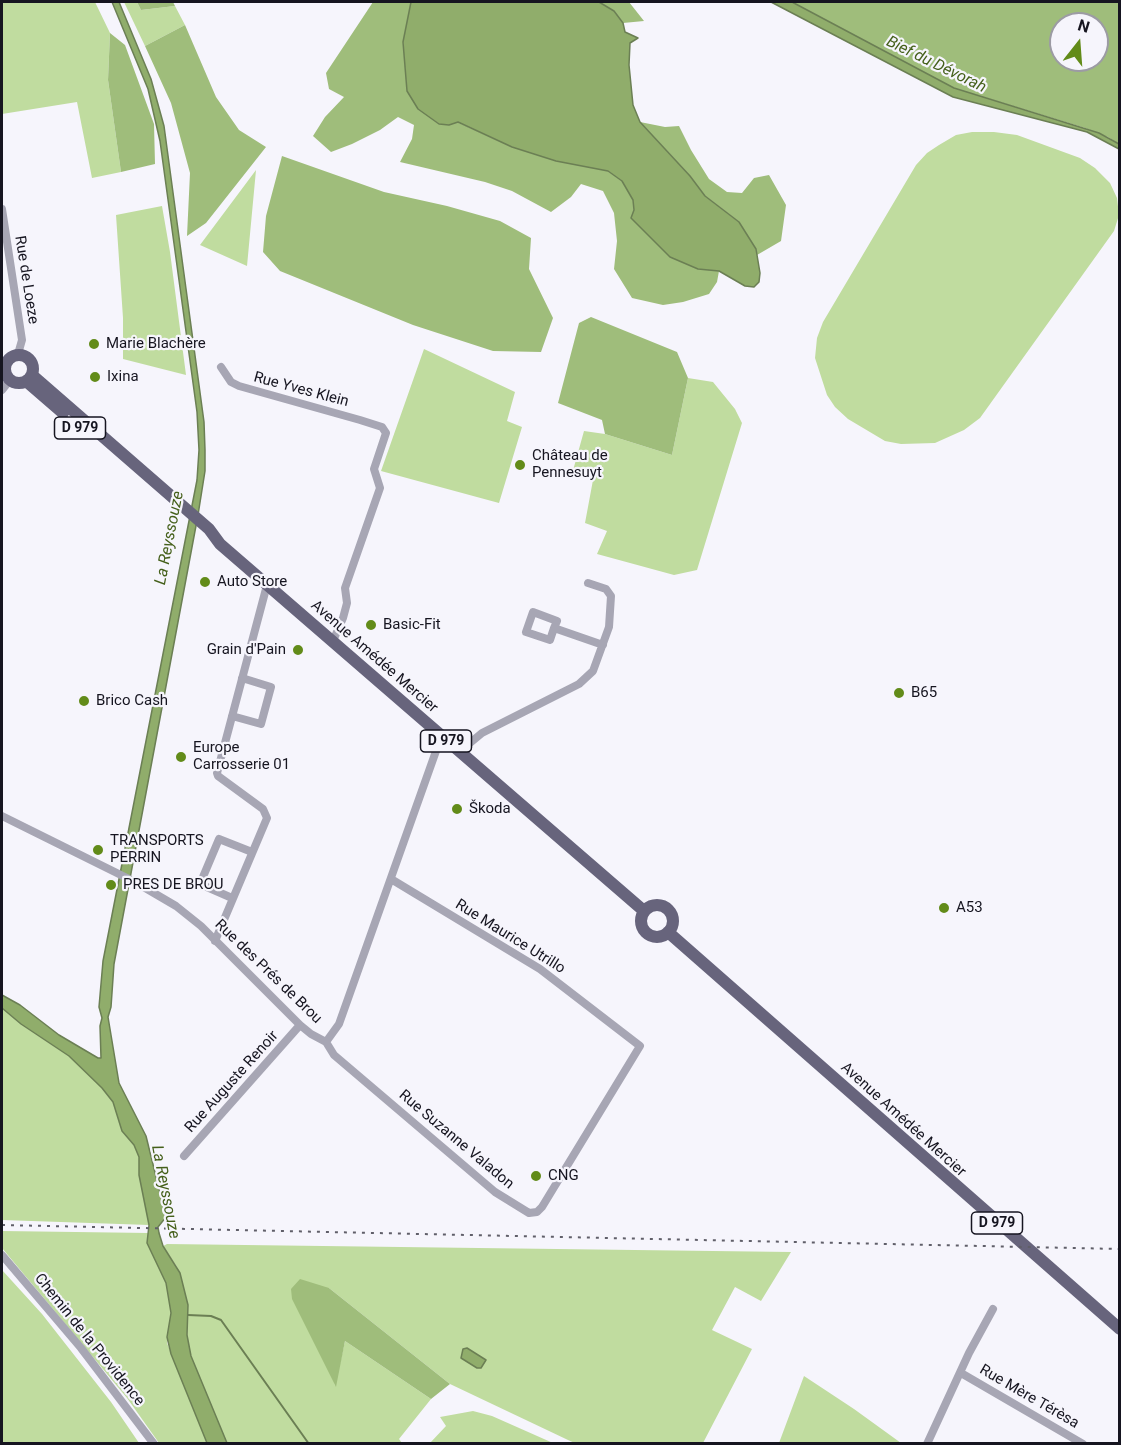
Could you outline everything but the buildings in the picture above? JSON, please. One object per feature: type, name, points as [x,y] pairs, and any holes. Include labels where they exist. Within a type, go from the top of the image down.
[{"type":"main road","points":[[23,355],[31,361],[34,370],[29,378],[18,383],[10,380],[5,373],[9,357],[23,355]]},
{"type":"main road","name":"Avenue Amédée Mercier","points":[[29,378],[192,519],[209,529],[220,544],[644,911]]},
{"type":"main road","points":[[656,905],[668,909],[673,921],[668,932],[659,937],[653,937],[644,931],[640,921],[644,911],[656,905]]},
{"type":"main road","name":"Avenue Amédée Mercier","points":[[668,932],[1119,1329]]},
{"type":"street","name":"Rue de Loeze","points":[[2,209],[22,340],[9,357]]},
{"type":"street","name":"Rue Yves Klein","points":[[221,367],[231,382],[239,387],[382,427],[386,433],[374,469],[380,488],[345,588],[347,603],[333,641]]},
{"type":"street","points":[[2,390],[10,380]]},
{"type":"street","points":[[459,752],[482,733],[579,684],[593,671],[609,627],[611,596],[606,589],[588,584]]},
{"type":"street","points":[[215,941],[267,818],[266,813],[217,773],[267,585]]},
{"type":"street","points":[[554,628],[603,645]]},
{"type":"street","points":[[232,716],[261,724],[271,687],[242,678]]},
{"type":"street","name":"Rue des Prés de Brou","points":[[2,816],[135,882],[176,906],[300,1025],[311,1034],[327,1041],[339,1024],[441,737]]},
{"type":"street","points":[[232,898],[200,884],[215,848],[219,839],[252,852]]},
{"type":"street","name":"Rue Maurice Utrillo","points":[[391,879],[540,969],[640,1046]]},
{"type":"street","name":"Rue Auguste Renoir","points":[[184,1156],[300,1025]]},
{"type":"street","name":"Rue Suzanne Valadon","points":[[327,1041],[334,1055],[495,1192],[529,1213],[537,1212],[542,1207],[640,1046]]},
{"type":"street","name":"Chemin de la Providence","points":[[2,1255],[81,1348],[154,1443]]},
{"type":"street","points":[[927,1443],[969,1353],[993,1309]]},
{"type":"street","name":"Rue Mère Térèsa","points":[[961,1373],[1083,1443]]},
{"type":"shaded area","points":[[2,2],[95,2],[110,33],[108,80],[121,172],[92,178],[77,102],[2,114]]},
{"type":"shaded area","points":[[112,2],[119,2],[151,79],[164,126],[204,422],[205,471],[114,964],[111,1007],[108,1017],[119,1083],[146,1136],[166,1217],[158,1227],[159,1233],[163,1246],[180,1273],[188,1305],[187,1335],[191,1356],[227,1443],[207,1443],[171,1354],[167,1337],[171,1313],[166,1283],[147,1243],[149,1225],[139,1175],[139,1157],[134,1145],[122,1131],[113,1102],[69,1056],[21,1024],[2,1008],[2,995],[20,1005],[59,1035],[101,1058],[102,1018],[99,1007],[103,961],[197,480],[199,450],[197,412],[160,141],[148,89]]},
{"type":"shaded area","points":[[124,2],[137,2],[141,10],[175,6],[185,25],[145,46]]},
{"type":"shaded area","points":[[137,2],[173,2],[175,6],[141,10]]},
{"type":"shaded area","points":[[373,2],[411,2],[403,42],[407,91],[431,118],[439,124],[449,125],[457,122],[512,147],[556,161],[608,171],[622,181],[633,200],[634,210],[670,257],[698,269],[719,271],[717,282],[709,294],[663,305],[632,298],[614,269],[617,241],[614,213],[603,191],[581,184],[571,197],[551,212],[512,191],[485,182],[400,162],[412,139],[414,125],[398,117],[380,130],[331,152],[313,136],[325,117],[344,97],[329,89],[326,73]]},
{"type":"shaded area","points":[[411,2],[599,2],[614,11],[623,23],[625,32],[638,38],[630,43],[629,65],[633,105],[640,122],[690,176],[705,196],[739,222],[756,249],[760,273],[759,282],[754,287],[745,286],[719,271],[698,269],[670,257],[631,218],[634,210],[633,200],[622,181],[608,171],[556,161],[512,147],[458,122],[449,125],[439,124],[418,109],[407,91],[403,42]]},
{"type":"shaded area","points":[[599,2],[629,2],[644,21],[623,23],[614,11]]},
{"type":"shaded area","points":[[771,2],[792,2],[954,88],[1099,133],[1119,144],[1119,149],[1087,132],[953,97]]},
{"type":"shaded area","points":[[792,2],[1119,2],[1119,144],[1085,128],[954,88]]},
{"type":"shaded area","points":[[185,25],[216,97],[239,130],[266,147],[206,223],[187,236],[190,173],[171,103],[145,46]]},
{"type":"shaded area","points":[[110,33],[125,45],[154,124],[155,164],[121,172],[108,80]]},
{"type":"shaded area","points":[[640,122],[665,127],[679,126],[709,179],[727,192],[742,193],[754,178],[769,175],[786,205],[781,241],[757,255],[756,249],[739,222],[705,196],[690,176]]},
{"type":"shaded area","points":[[972,132],[1017,135],[1080,158],[1095,168],[1110,183],[1117,198],[1119,215],[1114,231],[980,418],[964,430],[935,443],[901,444],[885,441],[848,419],[835,407],[827,395],[815,358],[817,338],[823,322],[916,165],[927,153],[939,145],[956,135]]},
{"type":"shaded area","points":[[282,156],[384,192],[500,221],[531,238],[529,269],[553,318],[541,352],[493,351],[413,325],[280,271],[263,252],[266,216]]},
{"type":"shaded area","points":[[256,170],[247,266],[200,245]]},
{"type":"shaded area","points":[[162,206],[186,375],[123,359],[123,318],[116,215]]},
{"type":"shaded area","points":[[591,317],[677,352],[688,378],[672,455],[605,434],[602,420],[558,403],[579,323]]},
{"type":"shaded area","points":[[424,349],[515,392],[507,421],[522,427],[499,503],[381,471]]},
{"type":"shaded area","points":[[688,378],[713,382],[735,409],[742,423],[697,570],[674,575],[597,554],[607,531],[585,523],[593,480],[572,474],[584,431],[605,434],[672,455]]},
{"type":"shaded area","points":[[2,1008],[21,1024],[69,1056],[113,1102],[122,1131],[134,1145],[139,1157],[139,1175],[149,1225],[2,1220]]},
{"type":"shaded area","points":[[2,1231],[149,1233],[147,1243],[166,1283],[172,1313],[167,1343],[207,1443],[159,1443],[127,1398],[2,1248]]},
{"type":"shaded area","points":[[167,1244],[791,1252],[761,1301],[735,1287],[712,1330],[752,1349],[703,1443],[577,1444],[450,1384],[329,1288],[335,1386],[345,1341],[431,1399],[399,1439],[402,1443],[227,1444],[191,1356],[187,1335],[188,1315],[177,1267],[163,1246]]},
{"type":"shaded area","points":[[2,1270],[42,1314],[111,1402],[139,1443],[2,1443]]},
{"type":"shaded area","points":[[300,1279],[329,1288],[450,1384],[431,1399],[345,1341],[336,1387],[292,1299],[291,1289]]},
{"type":"shaded area","points":[[467,1348],[486,1360],[481,1368],[461,1358],[463,1349]]},
{"type":"shaded area","points":[[804,1376],[854,1409],[901,1443],[779,1443]]},
{"type":"shaded area","points":[[473,1411],[492,1416],[553,1443],[430,1443],[446,1426],[440,1417]]},
{"type":"waterway","points":[[188,1315],[211,1316],[221,1320],[309,1444]]},
{"type":"railway","points":[[2,1225],[1120,1249]]},
{"type":"place","name":"Marie Blachère","points":[[94,344]]},
{"type":"place","name":"Ixina","points":[[95,377]]},
{"type":"place","name":"Château de Pennesuyt","points":[[520,465]]},
{"type":"place","name":"Auto Store","points":[[205,582]]},
{"type":"place","name":"Basic-Fit","points":[[371,625]]},
{"type":"place","name":"Grain d'Pain","points":[[298,650]]},
{"type":"place","name":"B65","points":[[899,693]]},
{"type":"place","name":"Brico Cash","points":[[84,701]]},
{"type":"place","name":"Europe Carrosserie 01","points":[[181,757]]},
{"type":"place","name":"Škoda","points":[[457,809]]},
{"type":"place","name":"TRANSPORTS PERRIN","points":[[98,850]]},
{"type":"place","name":"PRES DE BROU","points":[[111,885]]},
{"type":"place","name":"A53","points":[[944,908]]},
{"type":"place","name":"CNG","points":[[536,1176]]},
{"type":"water label","name":"Bief du Dévorah","points":[[936,65]]},
{"type":"water label","name":"La Reyssouze","points":[[170,538]]},
{"type":"water label","name":"La Reyssouze","points":[[165,1192]]}]
